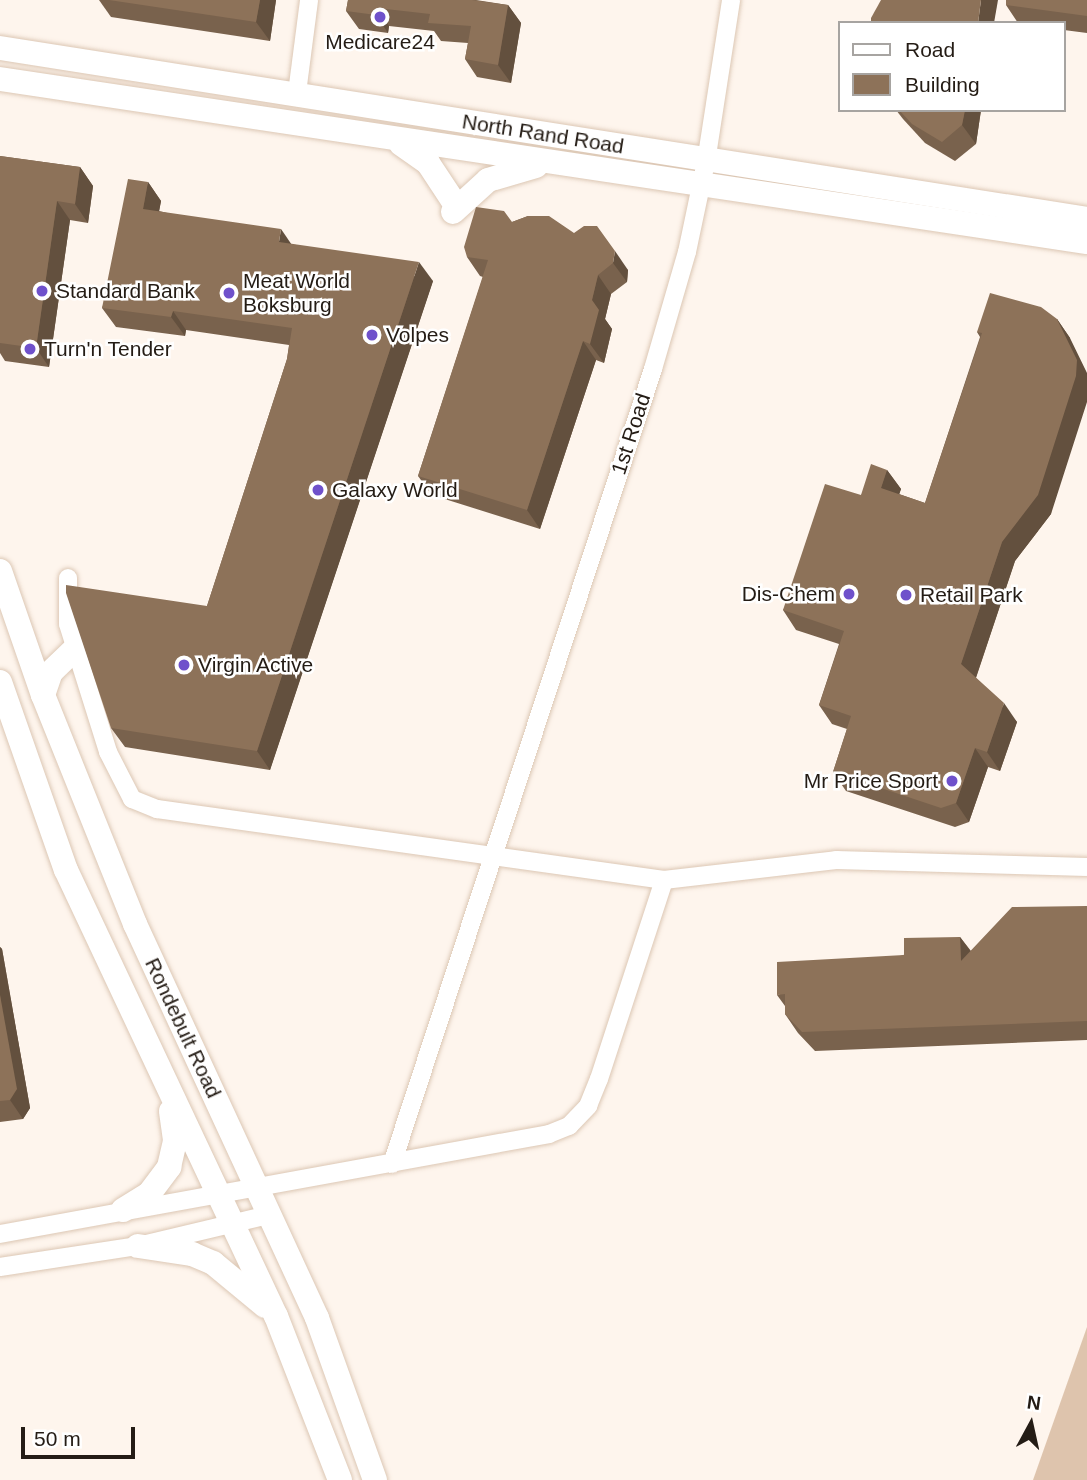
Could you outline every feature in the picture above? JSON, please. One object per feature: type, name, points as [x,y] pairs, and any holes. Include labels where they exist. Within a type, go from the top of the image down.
[{"type":"main road","name":"North Rand Road","points":[[0,48],[297,93],[706,162],[1087,219]]},
{"type":"main road","name":"North Rand Road","points":[[0,79],[543,164],[1087,242]]},
{"type":"main road","points":[[0,93],[80,91]]},
{"type":"main road","points":[[393,139],[428,163],[454,208],[488,180],[543,164]]},
{"type":"main road","name":"Rondebult Road","points":[[0,571],[43,695],[135,924],[317,1318],[375,1480]]},
{"type":"main road","points":[[43,695],[51,672],[75,649]]},
{"type":"main road","name":"Rondebult Road","points":[[0,682],[66,870],[167,1090],[221,1194],[276,1316],[340,1480]]},
{"type":"main road","points":[[0,742],[42,805]]},
{"type":"main road","points":[[123,1210],[149,1194],[169,1167],[175,1140],[167,1090]]},
{"type":"main road","points":[[138,1246],[192,1254],[213,1264],[276,1316]]},
{"type":"street","points":[[297,93],[309,0]]},
{"type":"street","name":"1st Road","points":[[392,1164],[489,857],[653,369],[701,186],[731,0]]},
{"type":"street","points":[[68,578],[65,600],[75,649],[108,752],[125,788],[142,805],[489,857],[664,880],[835,860],[1087,867]]},
{"type":"street","points":[[0,1234],[549,1134],[581,1116],[599,1079],[664,880]]},
{"type":"street","points":[[0,1267],[138,1246],[268,1215]]},
{"type":"shaded area","points":[[1087,1327],[1087,1480],[1033,1480]]},
{"type":"building","points":[[109,0],[260,0],[256,22]]},
{"type":"building","points":[[348,0],[472,0],[508,5],[498,65],[465,59],[471,26],[428,23],[430,14],[377,8],[376,15],[346,11]]},
{"type":"building","points":[[881,0],[981,0],[978,21],[871,21]]},
{"type":"building","points":[[1006,0],[1087,0],[1087,16],[1006,5]]},
{"type":"building","points":[[901,112],[965,112],[962,125],[942,142],[912,124]]},
{"type":"building","points":[[0,156],[80,167],[75,204],[57,201],[36,348],[0,343]]},
{"type":"building","points":[[128,179],[148,182],[143,209],[281,229],[279,242],[419,262],[257,751],[111,728],[66,593],[66,585],[207,606],[287,359],[292,328],[173,311],[171,317],[102,308]]},
{"type":"building","points":[[476,207],[504,211],[512,222],[528,216],[549,216],[574,233],[584,226],[597,226],[615,251],[613,263],[598,275],[592,300],[599,310],[590,344],[583,341],[527,510],[418,476],[488,260],[467,257],[464,247]]},
{"type":"building","name":"Retail Park","points":[[990,293],[1041,307],[1057,319],[1077,360],[1076,376],[1038,495],[1002,542],[961,664],[1004,703],[987,752],[975,748],[956,803],[941,808],[833,772],[851,716],[819,705],[844,631],[783,610],[825,484],[861,495],[871,464],[887,470],[881,488],[925,503],[982,333],[977,332]]},
{"type":"building","points":[[1087,906],[1087,1021],[802,1032],[785,1014],[785,994],[777,995],[777,962],[904,955],[904,938],[960,937],[961,961],[1012,907]]},
{"type":"building","points":[[0,995],[17,1089],[10,1100],[0,1101]]},
{"type":"place","name":"Medicare24","points":[[380,17]]},
{"type":"place","name":"Standard Bank","points":[[42,291]]},
{"type":"place","name":"Meat World Boksburg","points":[[229,293]]},
{"type":"place","name":"Volpes","points":[[372,335]]},
{"type":"place","name":"Turn'n Tender","points":[[30,349]]},
{"type":"place","name":"Galaxy World","points":[[318,490]]},
{"type":"place","name":"Dis-Chem","points":[[849,594]]},
{"type":"place","name":"Retail Park","points":[[906,595]]},
{"type":"place","name":"Virgin Active","points":[[184,665]]},
{"type":"place","name":"Mr Price Sport","points":[[952,781]]}]
